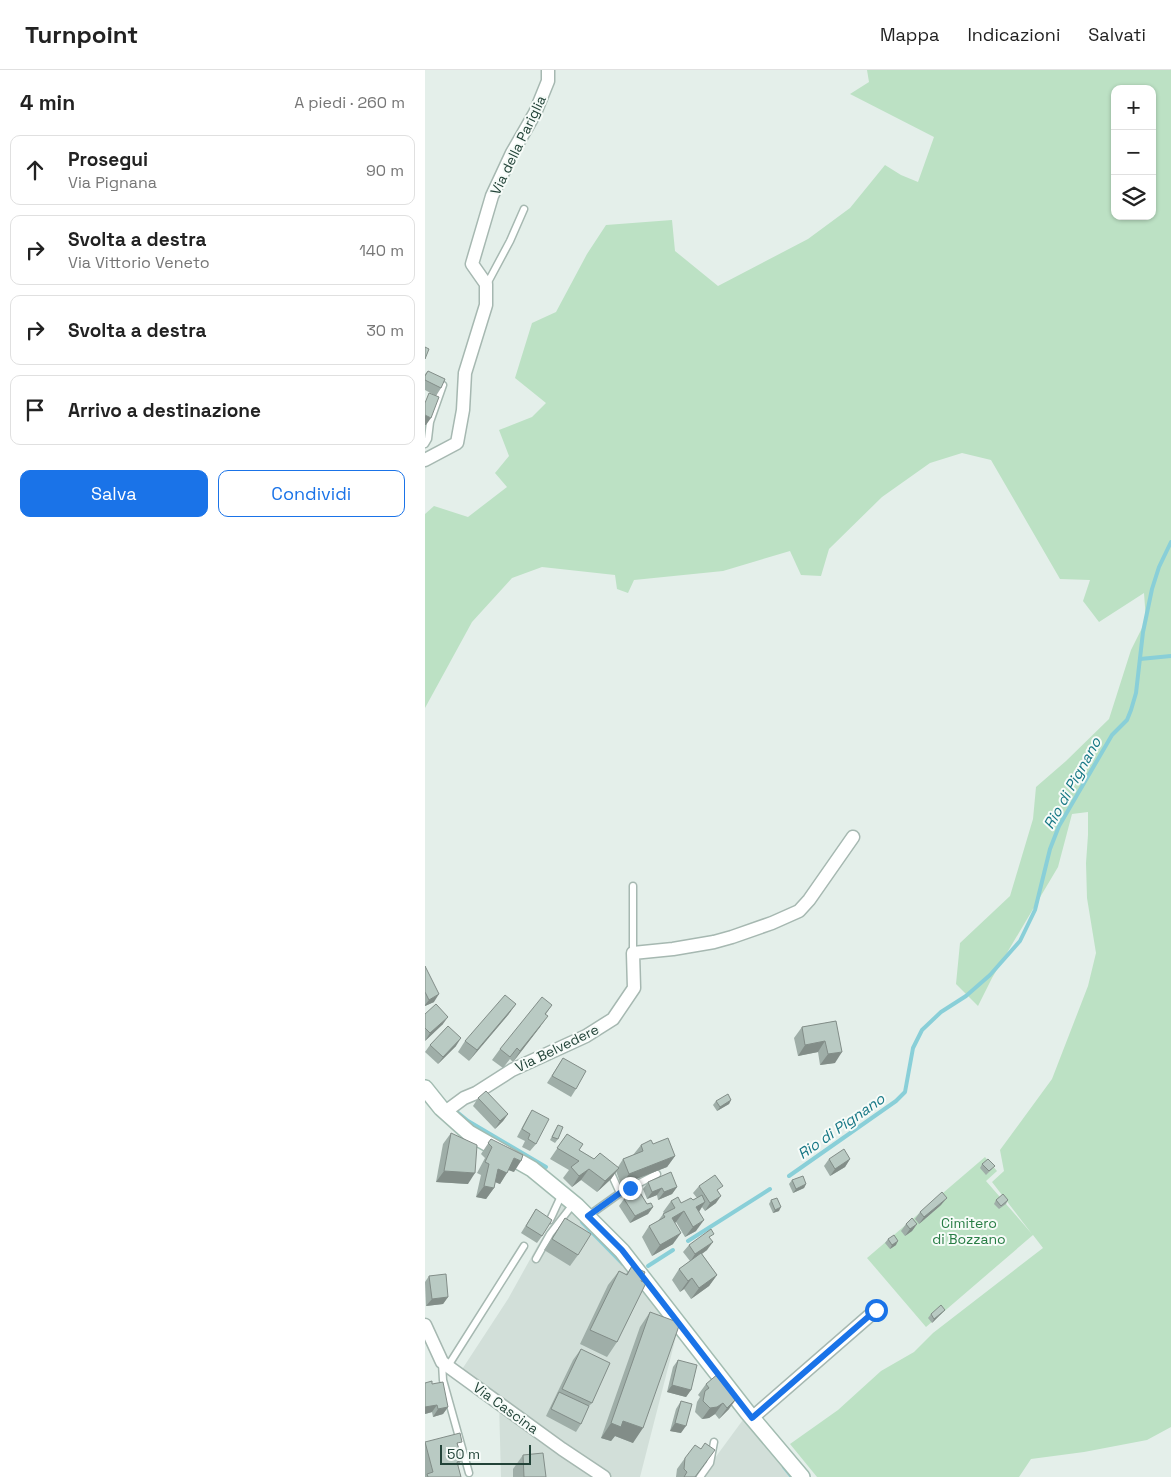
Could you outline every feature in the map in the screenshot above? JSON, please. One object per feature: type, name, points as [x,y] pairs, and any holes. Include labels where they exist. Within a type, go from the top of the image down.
[{"type":"street","name":"Via della Pariglia","points":[[487,284],[472,264],[479,236],[492,196],[512,153],[535,113],[548,81],[548,70]]},
{"type":"street","points":[[425,460],[457,443],[463,410],[465,374],[486,305],[487,284]]},
{"type":"street","points":[[633,952],[673,949],[732,938],[799,911],[824,880],[853,837]]},
{"type":"street","name":"Via Belvedere","points":[[445,1112],[464,1098],[476,1093],[512,1070],[586,1036],[613,1019],[634,988],[633,952]]},
{"type":"street","points":[[426,1094],[469,1133],[531,1169],[574,1203],[622,1250],[752,1418],[802,1477]]},
{"type":"street","points":[[752,1418],[876,1310]]},
{"type":"street","name":"Via Cascina","points":[[426,1329],[445,1364],[562,1449],[604,1477]]},
{"type":"lane","points":[[487,284],[510,241],[524,209]]},
{"type":"lane","points":[[425,444],[428,439],[430,422],[443,385]]},
{"type":"lane","points":[[633,886],[633,952]]},
{"type":"lane","points":[[608,1167],[620,1193]]},
{"type":"lane","points":[[588,1216],[620,1193],[657,1174]]},
{"type":"lane","points":[[630,1188],[635,1195]]},
{"type":"lane","points":[[550,1220],[562,1194]]},
{"type":"lane","points":[[536,1259],[550,1234],[574,1203]]},
{"type":"lane","points":[[469,1473],[443,1380],[445,1364],[524,1246]]},
{"type":"lane","points":[[700,1477],[710,1463],[714,1442]]},
{"type":"shaded area","points":[[567,1198],[679,1325],[640,1477],[501,1477],[499,1403],[459,1374],[508,1299]]},
{"type":"shaded area","points":[[748,1413],[802,1477],[701,1477]]},
{"type":"green space","name":"Cimitero di Bozzano","points":[[867,70],[1171,70],[1171,1427],[1147,1440],[1084,1452],[1031,1459],[1019,1477],[817,1477],[790,1444],[838,1410],[881,1371],[914,1352],[933,1333],[1043,1248],[1033,1235],[926,1327],[867,1258],[985,1157],[997,1171],[986,1181],[1032,1234],[992,1182],[1004,1171],[1000,1150],[1052,1079],[1088,986],[1096,953],[1087,898],[1088,812],[1072,814],[1058,867],[992,978],[978,1006],[956,984],[960,943],[1010,896],[1033,819],[1036,787],[1109,719],[1131,650],[1146,620],[1144,593],[1099,622],[1083,601],[1090,580],[1060,579],[991,460],[962,453],[930,463],[882,497],[829,549],[821,576],[801,575],[790,551],[723,571],[634,580],[628,593],[617,589],[615,575],[542,567],[512,578],[472,622],[425,708],[425,514],[434,506],[468,517],[507,487],[495,473],[509,456],[499,430],[532,417],[546,403],[515,378],[532,323],[556,312],[587,254],[606,225],[672,220],[675,251],[718,286],[808,239],[850,208],[885,165],[901,175],[918,182],[934,137],[850,94],[869,82]]},
{"type":"building","points":[[425,347],[429,349],[425,359]]},
{"type":"building","points":[[428,371],[445,379],[441,388],[425,380]]},
{"type":"building","points":[[429,393],[439,397],[431,418],[425,415],[425,403]]},
{"type":"building","points":[[425,966],[439,994],[429,1000],[425,992]]},
{"type":"building","points":[[505,995],[516,1004],[477,1050],[465,1041]]},
{"type":"building","points":[[542,997],[552,1005],[545,1014],[548,1016],[520,1051],[517,1048],[510,1057],[500,1049]]},
{"type":"building","points":[[436,1004],[448,1017],[430,1033],[425,1028],[425,1014]]},
{"type":"building","points":[[836,1021],[842,1052],[828,1054],[825,1041],[805,1045],[802,1027]]},
{"type":"building","points":[[448,1026],[461,1038],[443,1057],[430,1045]]},
{"type":"building","points":[[563,1058],[586,1071],[576,1089],[552,1076]]},
{"type":"building","points":[[486,1091],[508,1114],[500,1121],[478,1098]]},
{"type":"building","points":[[728,1094],[731,1100],[720,1107],[716,1101]]},
{"type":"building","points":[[532,1110],[549,1119],[536,1144],[528,1139],[530,1134],[522,1129]]},
{"type":"building","points":[[558,1125],[563,1127],[558,1139],[552,1137]]},
{"type":"building","points":[[451,1133],[477,1145],[475,1173],[444,1171]]},
{"type":"building","points":[[567,1134],[583,1144],[579,1150],[594,1159],[600,1153],[619,1168],[605,1181],[589,1169],[579,1176],[571,1167],[579,1161],[557,1148]]},
{"type":"building","points":[[668,1138],[675,1156],[629,1174],[623,1159],[643,1151],[641,1145],[651,1140],[653,1144]]},
{"type":"building","points":[[491,1139],[523,1155],[521,1161],[514,1158],[507,1173],[498,1169],[494,1188],[484,1186],[489,1164],[485,1162],[492,1147],[488,1143]]},
{"type":"building","points":[[844,1149],[850,1159],[835,1169],[829,1159]]},
{"type":"building","points":[[988,1159],[995,1166],[989,1171],[982,1164]]},
{"type":"building","points":[[671,1172],[677,1187],[664,1192],[662,1188],[652,1192],[648,1182]]},
{"type":"building","points":[[715,1175],[723,1186],[717,1190],[721,1196],[710,1203],[699,1186]]},
{"type":"building","points":[[803,1176],[806,1184],[796,1189],[792,1180]]},
{"type":"building","points":[[639,1191],[647,1204],[651,1203],[653,1207],[635,1216],[624,1199]]},
{"type":"building","points":[[942,1192],[947,1198],[924,1217],[920,1212]]},
{"type":"building","points":[[1003,1194],[1008,1200],[1001,1206],[996,1200]]},
{"type":"building","points":[[702,1195],[705,1202],[696,1207],[704,1220],[693,1227],[684,1211],[672,1218],[681,1233],[660,1245],[649,1226],[665,1217],[663,1214],[675,1208],[671,1201],[678,1197],[681,1203]]},
{"type":"building","points":[[777,1198],[781,1207],[775,1210],[771,1200]]},
{"type":"building","points":[[536,1209],[552,1220],[542,1236],[526,1226]]},
{"type":"building","points":[[565,1218],[591,1234],[578,1255],[552,1239]]},
{"type":"building","points":[[912,1218],[917,1224],[910,1229],[906,1224]]},
{"type":"building","points":[[711,1229],[714,1234],[709,1237],[713,1242],[695,1254],[689,1245]]},
{"type":"building","points":[[894,1235],[898,1241],[892,1245],[888,1239]]},
{"type":"building","points":[[701,1253],[717,1275],[699,1288],[692,1278],[688,1281],[679,1269]]},
{"type":"building","points":[[632,1266],[645,1272],[641,1281],[646,1283],[617,1342],[590,1330],[619,1271],[627,1275]]},
{"type":"building","points":[[446,1274],[448,1297],[432,1299],[429,1276]]},
{"type":"building","points":[[941,1305],[945,1310],[934,1319],[931,1314]]},
{"type":"building","points":[[650,1312],[680,1323],[643,1428],[623,1421],[621,1427],[611,1423]]},
{"type":"building","points":[[581,1349],[610,1363],[592,1403],[562,1389]]},
{"type":"building","points":[[678,1360],[697,1365],[691,1390],[672,1385]]},
{"type":"building","points":[[719,1373],[737,1398],[727,1408],[723,1403],[717,1407],[710,1408],[703,1401],[705,1391],[709,1388],[706,1384]]},
{"type":"building","points":[[432,1381],[432,1384],[443,1382],[448,1407],[438,1409],[437,1405],[425,1407],[425,1383]]},
{"type":"building","points":[[559,1392],[589,1406],[581,1424],[551,1409]]},
{"type":"building","points":[[681,1401],[692,1404],[686,1426],[675,1423]]},
{"type":"building","points":[[460,1433],[462,1442],[457,1443],[462,1460],[457,1462],[461,1477],[428,1477],[427,1474],[433,1472],[425,1442]]},
{"type":"building","points":[[705,1443],[715,1450],[695,1477],[684,1477],[687,1472],[684,1469],[685,1458],[695,1445],[701,1449]]},
{"type":"building","points":[[543,1453],[546,1477],[524,1477],[523,1455]]},
{"type":"waterway","name":"Rio di Pignano","points":[[789,1176],[896,1101],[905,1092],[913,1048],[922,1030],[941,1012],[966,996],[990,975],[1020,941],[1035,910],[1050,849],[1059,826],[1112,735],[1127,720],[1131,710],[1136,693],[1143,632],[1152,589],[1159,567],[1171,542]]},
{"type":"waterway","points":[[1140,659],[1171,656]]},
{"type":"waterway","points":[[457,1112],[468,1121],[546,1167]]},
{"type":"waterway","name":"Rio di Pignano","points":[[688,1241],[770,1189]]},
{"type":"waterway","points":[[582,1222],[623,1264]]},
{"type":"waterway","name":"Rio di Pignano","points":[[648,1266],[673,1250]]},
{"type":"waterway","points":[[784,1467],[792,1477]]},
{"type":"route","points":[[630,1188],[588,1216],[622,1250],[752,1418],[876,1310]]}]
